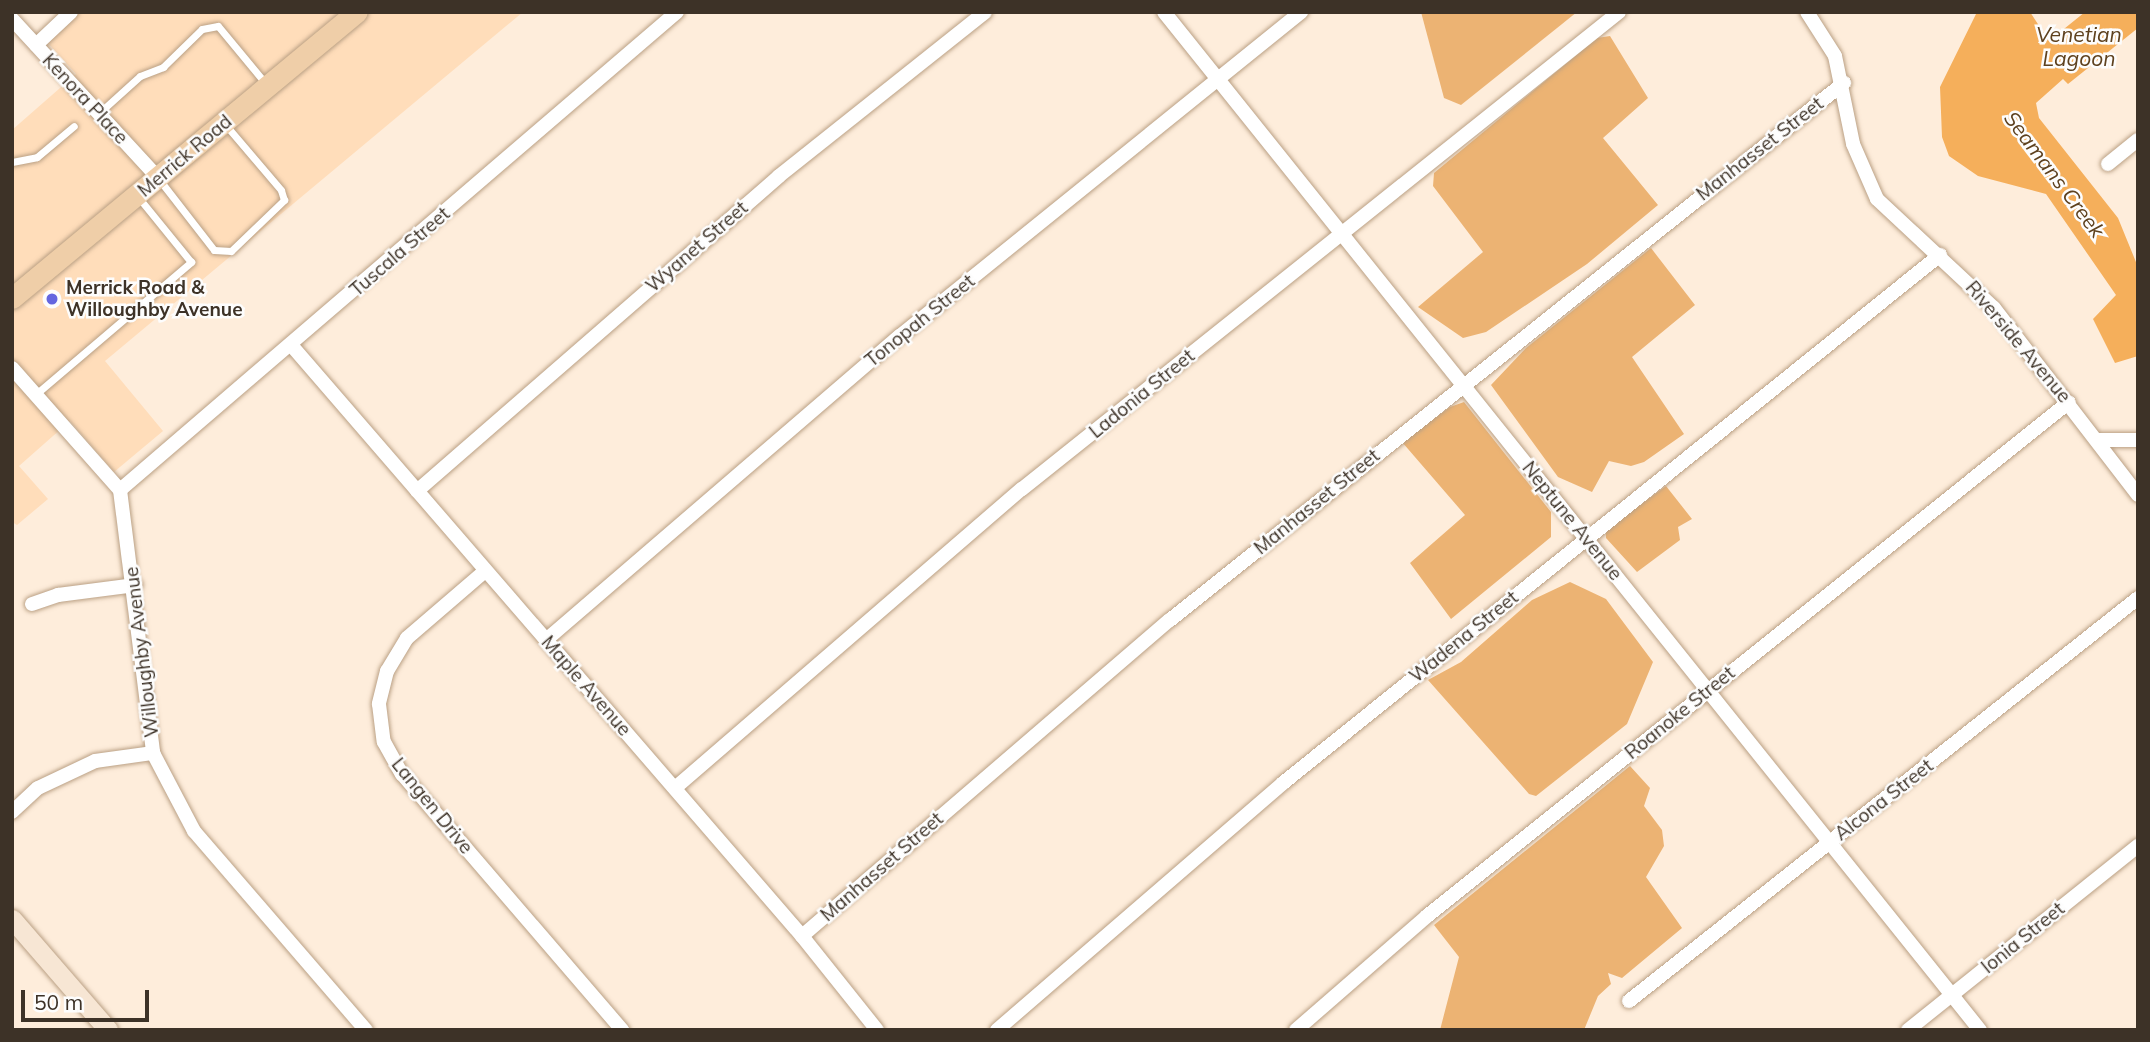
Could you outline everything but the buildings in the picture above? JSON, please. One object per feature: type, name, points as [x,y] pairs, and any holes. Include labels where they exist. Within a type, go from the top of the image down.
[{"type":"main road","name":"Merrick Road","points":[[12,298],[357,12]]},
{"type":"street","points":[[36,45],[71,12]]},
{"type":"street","name":"Tuscala Street","points":[[120,490],[292,346],[677,12]]},
{"type":"street","name":"Wyanet Street","points":[[417,491],[779,176],[985,12]]},
{"type":"street","name":"Neptune Avenue","points":[[1164,12],[1461,386],[1980,1030]]},
{"type":"street","name":"Tonopah Street","points":[[546,640],[900,336],[1301,12]]},
{"type":"street","name":"Ladonia Street","points":[[675,788],[1022,489],[1619,12]]},
{"type":"street","name":"Riverside Avenue","points":[[1807,12],[1835,57],[1844,83],[1853,144],[1877,199],[1893,219],[1940,255],[1994,308],[2138,495]]},
{"type":"street","name":"Kenora Place","points":[[12,19],[158,178]]},
{"type":"street","name":"Manhasset Street","points":[[802,936],[1170,620],[1844,83]]},
{"type":"street","points":[[2108,164],[2138,140]]},
{"type":"street","name":"Wadena Street","points":[[997,1030],[1283,783],[1940,255]]},
{"type":"street","name":"Maple Avenue","points":[[292,346],[802,936],[877,1030]]},
{"type":"street","points":[[12,368],[120,490]]},
{"type":"street","name":"Roanoke Street","points":[[1296,1030],[1427,916],[2069,402]]},
{"type":"street","points":[[2098,440],[2138,440]]},
{"type":"street","name":"Willoughby Avenue","points":[[120,490],[135,585],[153,752],[194,831],[366,1030]]},
{"type":"street","name":"Langen Drive","points":[[485,570],[407,638],[387,671],[379,704],[384,742],[402,774],[622,1030]]},
{"type":"street","points":[[32,604],[58,595],[135,585]]},
{"type":"street","name":"Alcona Street","points":[[1629,1001],[2138,598]]},
{"type":"street","points":[[12,811],[38,788],[95,761],[153,752]]},
{"type":"street","name":"Ionia Street","points":[[1908,1030],[2138,846]]},
{"type":"street","points":[[12,919],[108,1030]]},
{"type":"lane","points":[[99,114],[140,76],[163,67],[202,29],[218,26],[268,86]]},
{"type":"lane","points":[[158,178],[214,250],[232,251],[285,200],[281,190],[224,122]]},
{"type":"lane","points":[[12,162],[37,157],[74,126]]},
{"type":"lane","points":[[36,394],[191,262],[137,197]]},
{"type":"shaded area","points":[[80,12],[523,12],[105,361],[163,431],[114,472],[70,421],[19,466],[48,499],[17,525],[12,522],[12,130],[76,74],[47,42]]},
{"type":"shaded area","points":[[1421,12],[1577,12],[1461,105],[1444,98]]},
{"type":"shaded area","points":[[1610,36],[1648,98],[1603,138],[1658,205],[1587,264],[1486,332],[1463,338],[1418,307],[1483,252],[1433,186],[1434,173],[1597,38]]},
{"type":"shaded area","points":[[1651,248],[1695,305],[1632,357],[1684,434],[1644,462],[1631,466],[1609,461],[1592,492],[1558,477],[1491,385],[1526,348]]},
{"type":"shaded area","points":[[1464,402],[1551,512],[1551,537],[1451,619],[1410,563],[1465,515],[1402,442],[1450,407]]},
{"type":"shaded area","points":[[1666,486],[1692,519],[1678,527],[1680,540],[1637,572],[1606,538],[1606,530]]},
{"type":"shaded area","points":[[1570,582],[1606,599],[1653,662],[1627,724],[1536,796],[1529,794],[1428,680],[1461,662],[1532,600]]},
{"type":"shaded area","points":[[1630,766],[1650,788],[1644,806],[1662,830],[1664,846],[1646,877],[1682,928],[1622,978],[1608,973],[1611,984],[1598,996],[1584,1030],[1440,1030],[1459,957],[1434,925]]},
{"type":"water","points":[[1977,12],[2030,12],[2049,41],[2085,12],[2138,12],[2138,28],[2068,84],[2063,79],[2036,103],[2039,118],[2118,218],[2138,267],[2138,356],[2115,363],[2093,319],[2116,295],[2046,194],[1978,176],[1949,156],[1942,137],[1940,87]]},
{"type":"place","name":"Merrick Road & Willoughby Avenue","points":[[52,299]]},
{"type":"water label","name":"Venetian Lagoon","points":[[2079,46]]},
{"type":"water label","name":"Seamans Creek","points":[[2055,174]]}]
